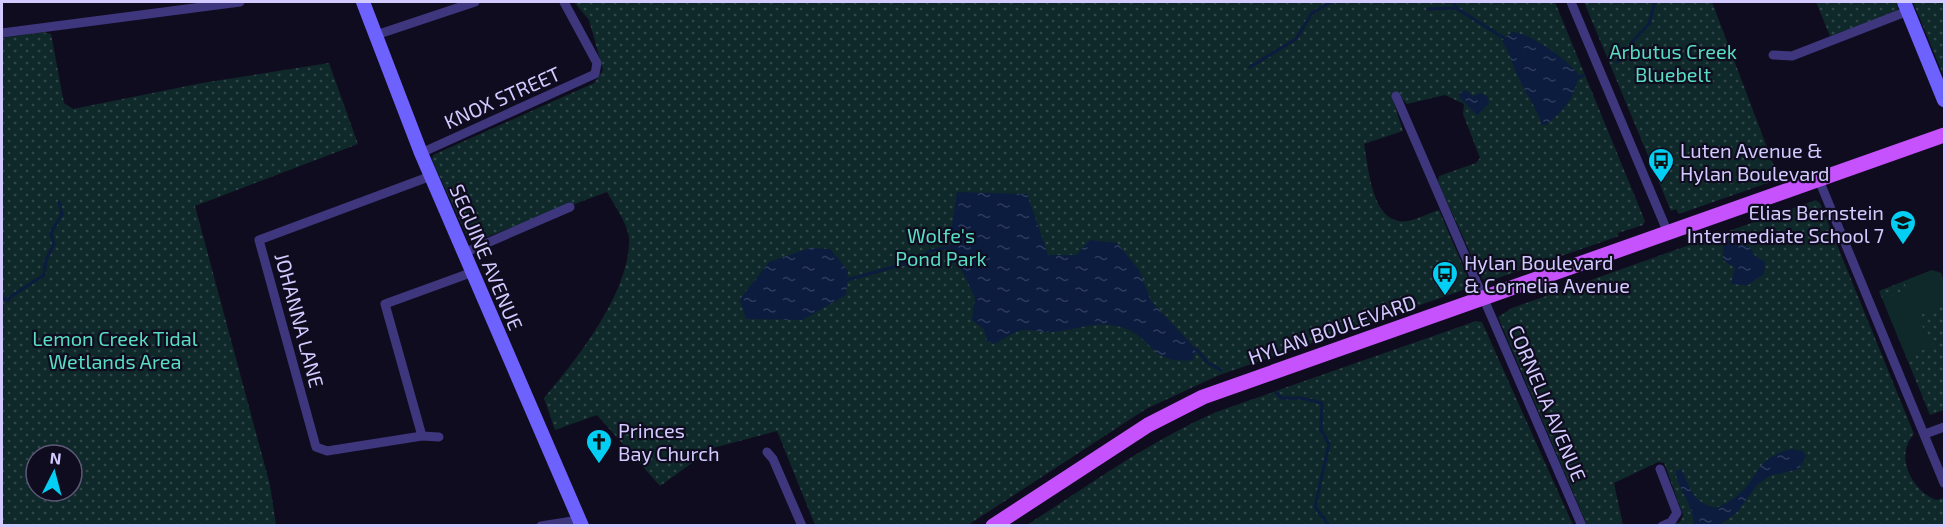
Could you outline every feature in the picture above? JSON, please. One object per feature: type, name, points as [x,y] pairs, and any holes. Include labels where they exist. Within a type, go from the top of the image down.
[{"type":"main road","name":"HYLAN BOULEVARD","points":[[993,525],[1136,431],[1181,407],[1944,135]]},
{"type":"street","points":[[160,2],[161,12]]},
{"type":"street","points":[[2,33],[240,2]]},
{"type":"street","name":"SEGUINE AVENUE","points":[[363,2],[421,153],[580,523]]},
{"type":"street","points":[[376,35],[475,2]]},
{"type":"street","name":"KNOX STREET","points":[[421,153],[592,76],[597,70],[597,63],[564,2]]},
{"type":"street","points":[[1571,2],[1668,233]]},
{"type":"street","points":[[1773,56],[1792,56],[1906,6],[1944,100]]},
{"type":"street","name":"CORNELIA AVENUE","points":[[1396,96],[1582,525]]},
{"type":"street","name":"JOHANNA LANE","points":[[431,176],[260,240],[316,447],[327,451],[422,436],[440,437]]},
{"type":"street","points":[[1819,180],[1944,483]]},
{"type":"street","points":[[464,253],[570,207]]},
{"type":"street","points":[[422,436],[385,304],[472,272]]},
{"type":"street","points":[[1925,434],[1944,427]]},
{"type":"street","points":[[767,452],[773,459],[802,525]]},
{"type":"street","points":[[1660,469],[1677,513],[1671,522],[1662,525]]},
{"type":"street","points":[[541,525],[580,523]]},
{"type":"green space","name":"Wolfe's Pond Park","points":[[574,2],[1555,2],[1645,221],[1643,225],[1618,233],[1619,236],[1489,281],[1482,279],[1438,182],[1439,176],[1476,163],[1480,158],[1463,114],[1464,104],[1445,95],[1407,104],[1396,93],[1393,100],[1403,131],[1364,144],[1374,193],[1386,214],[1396,220],[1408,221],[1439,210],[1469,280],[1466,289],[1217,376],[1146,409],[968,525],[815,525],[777,431],[713,448],[660,486],[597,415],[555,430],[544,398],[586,344],[612,302],[627,258],[629,238],[623,221],[607,192],[473,242],[469,241],[432,160],[433,155],[594,83],[603,70],[589,20]]},
{"type":"green space","name":"Arbutus Creek Bluebelt","points":[[1584,2],[1712,2],[1779,179],[1679,214],[1676,209],[1671,211]]},
{"type":"green space","points":[[1816,2],[1896,2],[1898,8],[1896,13],[1830,36]]},
{"type":"green space","points":[[1913,2],[1944,2],[1944,77]]},
{"type":"green space","name":"Lemon Creek Tidal Wetlands Area","points":[[43,32],[51,34],[64,103],[73,109],[202,83],[329,63],[358,144],[195,206],[270,485],[276,525],[2,525],[2,38]]},
{"type":"green space","points":[[1816,200],[1820,203],[1914,434],[1908,443],[1906,452],[1908,472],[1913,481],[1927,495],[1936,500],[1944,498],[1944,525],[1671,525],[1680,522],[1683,515],[1664,463],[1658,462],[1614,483],[1623,525],[1587,525],[1498,317],[1512,308]]},
{"type":"green space","points":[[1932,270],[1941,273],[1944,283],[1944,410],[1930,415],[1879,291]]},
{"type":"green space","points":[[1932,270],[1941,273],[1944,283],[1944,304],[1918,316],[1931,346],[1906,356],[1883,300],[1907,290],[1904,281]]},
{"type":"green space","points":[[1476,321],[1482,322],[1573,525],[1027,525],[1143,450],[1216,412]]},
{"type":"water","points":[[1512,32],[1528,37],[1548,48],[1578,74],[1572,97],[1545,125],[1542,125],[1502,41]]},
{"type":"water","points":[[1466,90],[1473,96],[1481,93],[1487,96],[1489,103],[1477,115],[1461,99],[1459,94]]},
{"type":"water","points":[[957,192],[1027,194],[1048,255],[1076,255],[1090,240],[1117,243],[1139,270],[1151,301],[1196,349],[1193,360],[1178,360],[1160,355],[1132,332],[1121,327],[1102,324],[1047,332],[1022,330],[994,344],[987,341],[984,329],[972,320],[975,298],[963,272],[952,258],[950,240]]},
{"type":"water","points":[[1728,241],[1750,247],[1754,255],[1765,262],[1764,274],[1748,285],[1731,284],[1735,268],[1723,260],[1723,246]]},
{"type":"water","points":[[810,248],[830,249],[848,271],[846,295],[802,320],[746,319],[740,299],[769,262]]},
{"type":"water","points":[[1792,449],[1802,451],[1806,456],[1799,469],[1769,476],[1758,484],[1737,512],[1720,525],[1693,525],[1689,504],[1679,485],[1676,471],[1681,469],[1697,498],[1708,506],[1716,508],[1727,503],[1745,489],[1759,468],[1771,457]]},
{"type":"waterway","points":[[1250,67],[1296,39],[1312,13],[1331,2]]},
{"type":"waterway","points":[[1454,2],[1456,8]]},
{"type":"waterway","points":[[1616,62],[1624,56],[1633,41],[1649,24],[1655,2]]},
{"type":"waterway","points":[[1428,9],[1456,8],[1504,38]]},
{"type":"waterway","points":[[1578,78],[1584,75]]},
{"type":"waterway","points":[[2,297],[8,301],[10,297],[44,275],[46,260],[54,244],[51,233],[62,214],[59,202]]},
{"type":"waterway","points":[[847,280],[918,260],[930,251],[951,247]]},
{"type":"waterway","points":[[2,305],[2,314]]},
{"type":"waterway","points":[[1196,349],[1208,363],[1221,370]]},
{"type":"waterway","points":[[1276,392],[1281,398],[1301,398],[1322,403],[1321,430],[1329,444],[1315,507],[1328,524],[1326,526]]},
{"type":"place","name":"Luten Avenue & Hylan Boulevard","points":[[1661,184]]},
{"type":"place","name":"Elias Bernstein Intermediate School 7","points":[[1903,246]]},
{"type":"place","name":"Hylan Boulevard & Cornelia Avenue","points":[[1445,297]]},
{"type":"place","name":"Princes Bay Church","points":[[599,465]]}]
